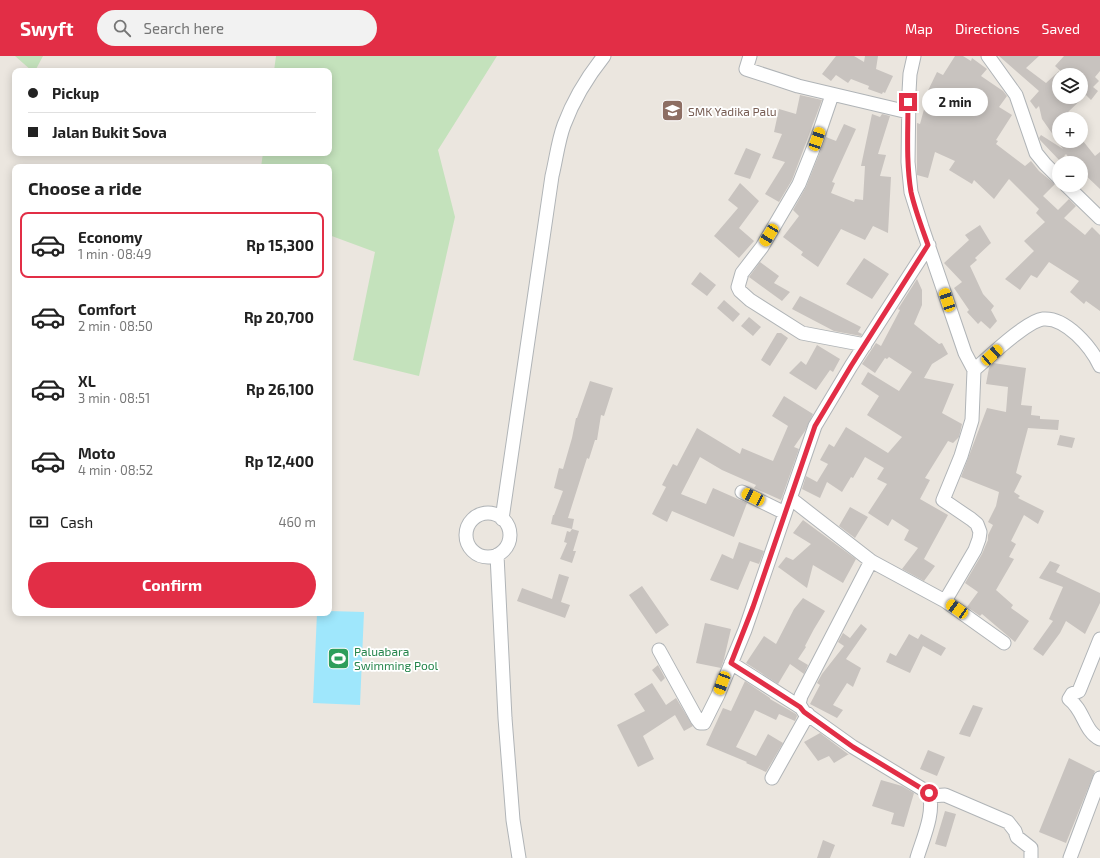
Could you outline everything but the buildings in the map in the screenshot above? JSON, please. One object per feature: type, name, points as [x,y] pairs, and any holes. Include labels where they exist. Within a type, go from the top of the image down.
[{"type":"street","points":[[502,519],[549,210],[552,176],[564,125],[573,106],[604,56]]},
{"type":"street","points":[[750,56],[746,69],[798,86],[908,112]]},
{"type":"street","points":[[914,56],[910,74],[908,112],[908,162],[911,192],[915,208],[965,353],[974,370],[972,420],[961,456],[942,500],[977,524],[980,532],[975,550],[945,601]]},
{"type":"street","points":[[988,56],[1016,95],[1036,153],[1052,171]]},
{"type":"street","points":[[832,95],[806,168],[796,190],[762,247],[742,273],[738,287],[740,291],[750,300],[802,333],[865,345]]},
{"type":"street","points":[[1073,192],[1100,218]]},
{"type":"street","points":[[659,650],[694,715],[703,723],[708,718],[751,613],[815,426],[928,245]]},
{"type":"street","points":[[974,370],[1022,330],[1042,319],[1052,320],[1066,326],[1080,337],[1100,366]]},
{"type":"street","points":[[742,492],[785,513]]},
{"type":"street","points":[[790,498],[871,561],[945,601],[1004,643]]},
{"type":"street","points":[[482,514],[491,514],[502,519],[508,528],[509,540],[503,551],[496,555],[485,557],[474,552],[467,542],[467,530],[473,520],[482,514]]},
{"type":"street","points":[[496,555],[505,718],[513,820],[519,858]]},
{"type":"street","points":[[772,778],[804,711],[801,696],[871,561]]},
{"type":"street","points":[[1100,639],[1079,691],[1072,694],[1069,699],[1075,704],[1087,727],[1100,738]]},
{"type":"street","points":[[731,663],[804,711],[853,747],[920,786],[929,793],[930,810],[916,858]]},
{"type":"street","points":[[1070,858],[1100,778]]},
{"type":"street","points":[[930,796],[945,795],[1008,822],[1015,831],[1017,837],[1031,848],[1032,858]]},
{"type":"green space","points":[[15,56],[43,56],[37,68],[29,68]]},
{"type":"green space","points":[[276,56],[497,56],[438,150],[455,217],[419,376],[353,360],[375,252],[332,236],[332,164],[261,164],[263,156],[332,156],[332,68],[274,68]]},
{"type":"water","name":"Paluabara Swimming Pool","points":[[332,611],[364,612],[360,705],[313,703],[317,616],[332,616]]},
{"type":"place","name":"SMK Yadika Palu","points":[[673,111]]},
{"type":"place","name":"Paluabara Swimming Pool","points":[[338,658]]},
{"type":"route","points":[[908,102],[908,162],[911,192],[928,245],[851,366],[815,426],[801,464],[796,486],[790,498],[745,630],[731,663],[800,707],[804,712],[853,747],[920,786],[929,793]]}]
